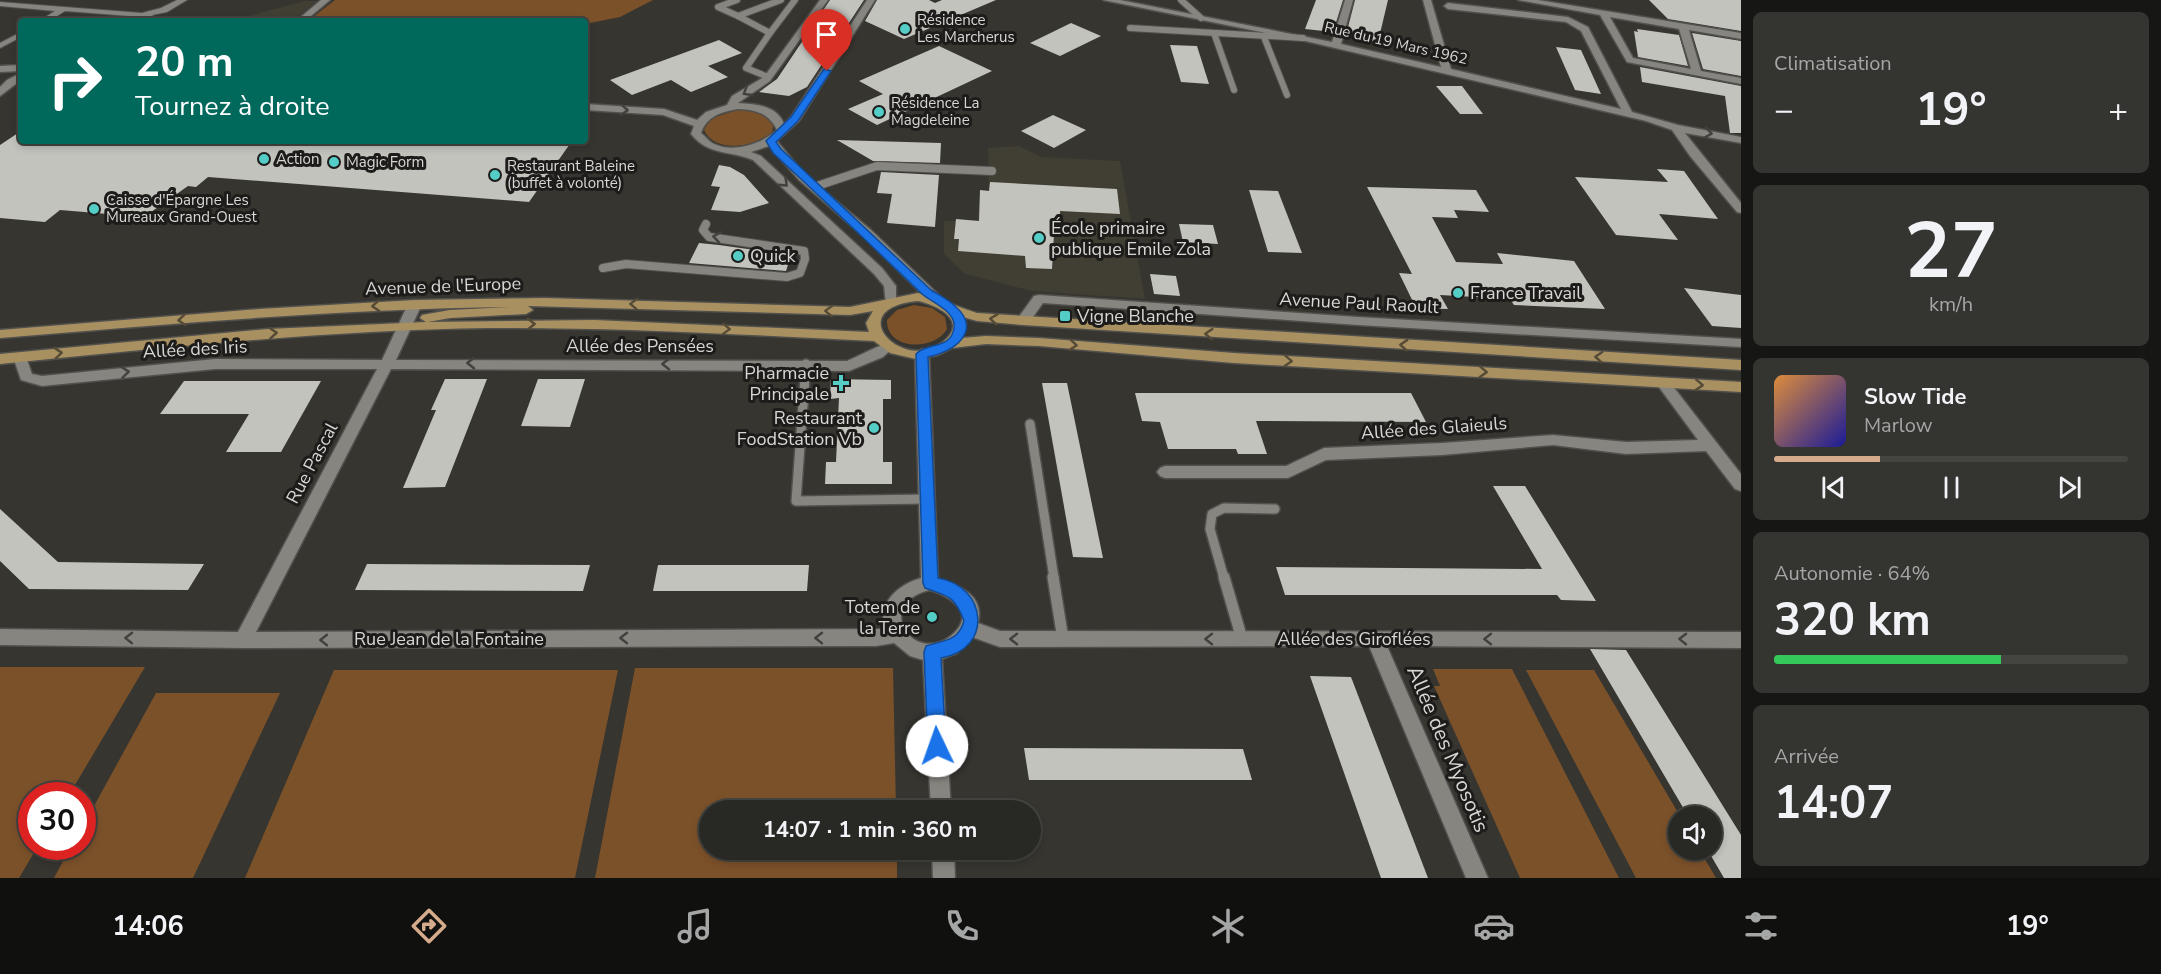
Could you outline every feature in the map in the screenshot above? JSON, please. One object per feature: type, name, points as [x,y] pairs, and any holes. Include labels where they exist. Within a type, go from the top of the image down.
[{"type":"main road","points":[[882,341],[873,323],[880,310],[889,303],[918,297],[936,300],[952,310],[977,317],[1023,321],[1741,365]]},
{"type":"main road","points":[[406,326],[450,314],[519,311],[545,302]]},
{"type":"main road","name":"Avenue de l'Europe","points":[[0,334],[259,313],[415,304],[545,302],[850,311],[889,303]]},
{"type":"main road","points":[[952,310],[961,323],[960,330],[952,344]]},
{"type":"main road","points":[[0,359],[268,333],[406,326],[594,324],[882,341],[906,353],[922,354],[939,351],[952,344],[986,340],[1039,342],[1234,358],[1741,387]]},
{"type":"main road","points":[[1624,359],[1663,383]]},
{"type":"main road","points":[[1663,383],[1680,362]]},
{"type":"street","points":[[0,4],[148,17],[183,0]]},
{"type":"street","points":[[304,18],[326,0]]},
{"type":"street","points":[[730,108],[736,98],[768,77],[824,0]]},
{"type":"street","points":[[737,150],[771,141],[781,129],[795,119],[871,0]]},
{"type":"street","name":"Rue du 19 Mars 1962","points":[[1107,0],[1308,38],[1446,69],[1676,128],[1741,140]]},
{"type":"street","points":[[1336,45],[1349,0]]},
{"type":"street","points":[[1427,0],[1446,69]]},
{"type":"street","points":[[1522,0],[1741,36]]},
{"type":"street","points":[[1448,6],[1568,20],[1585,29],[1628,114]]},
{"type":"street","points":[[48,18],[64,9]]},
{"type":"street","points":[[1603,13],[1630,60],[1741,81]]},
{"type":"street","points":[[1683,26],[1697,74]]},
{"type":"street","points":[[0,46],[18,36]]},
{"type":"street","points":[[0,69],[18,68]]},
{"type":"street","points":[[0,93],[9,82],[18,78]]},
{"type":"street","points":[[588,107],[664,112],[698,124]]},
{"type":"street","points":[[781,129],[781,122],[768,111],[750,107],[730,108],[710,114],[698,124],[696,134],[700,140],[715,148],[737,150],[757,159],[871,264],[890,286],[889,303]]},
{"type":"street","points":[[1676,128],[1694,154],[1741,210]]},
{"type":"street","points":[[771,141],[777,151],[814,187],[867,233],[936,300]]},
{"type":"street","name":"Avenue Paul Raoult","points":[[1023,321],[1039,299],[1358,321],[1741,343]]},
{"type":"street","name":"Rue Pascal","points":[[243,640],[406,326],[415,304]]},
{"type":"street","name":"Allée des Pensées","points":[[387,363],[857,364],[882,341]]},
{"type":"street","points":[[922,354],[930,583]]},
{"type":"street","name":"Allée des Iris","points":[[20,357],[26,377],[42,381],[216,364],[387,363]]},
{"type":"street","points":[[1663,383],[1741,485]]},
{"type":"street","name":"Allée des Glaieuls","points":[[1165,472],[1288,472],[1324,454],[1442,449],[1553,440],[1626,448],[1709,445]]},
{"type":"street","points":[[930,583],[949,588],[964,599],[972,621],[969,627],[961,642],[951,649],[932,652],[912,647],[898,635],[891,618],[898,597],[906,590],[930,583]]},
{"type":"street","name":"Allée des Giroflées","points":[[969,627],[1000,639],[1741,640]]},
{"type":"street","name":"Rue Jean de la Fontaine","points":[[0,637],[243,640],[876,638],[898,635]]},
{"type":"street","name":"Allée des Myosotis","points":[[1374,639],[1477,878]]},
{"type":"street","points":[[932,652],[939,800]]},
{"type":"street","points":[[943,860],[944,878]]},
{"type":"lane","points":[[737,0],[718,7],[770,33]]},
{"type":"lane","points":[[738,16],[781,0]]},
{"type":"lane","points":[[768,77],[746,68],[795,0]]},
{"type":"lane","points":[[1181,0],[1201,18]]},
{"type":"lane","points":[[1130,28],[1308,38]]},
{"type":"lane","points":[[1215,33],[1234,90]]},
{"type":"lane","points":[[1264,37],[1287,95]]},
{"type":"lane","points":[[814,187],[863,169],[878,166],[992,171]]},
{"type":"lane","points":[[603,268],[626,264],[787,277],[800,273],[803,268],[806,259],[804,251],[800,249],[708,237],[703,230],[706,224]]},
{"type":"lane","points":[[806,364],[796,501],[927,499]]},
{"type":"lane","points":[[1030,424],[1063,639]]},
{"type":"lane","points":[[1242,639],[1210,529],[1212,514],[1224,508],[1275,509]]},
{"type":"shaded area","points":[[335,0],[653,0],[620,17],[588,23],[588,18],[312,18]]},
{"type":"shaded area","points":[[305,1],[317,1],[296,18],[240,18]]},
{"type":"shaded area","points":[[739,109],[761,112],[774,121],[772,133],[756,142],[736,146],[717,143],[709,138],[704,130],[710,119]]},
{"type":"shaded area","name":"École primaire publique Emile Zola","points":[[1019,146],[1042,157],[1120,161],[1145,299],[1032,291],[965,274],[944,254],[944,221],[978,220],[980,190],[989,190],[988,148]]},
{"type":"shaded area","points":[[914,305],[932,308],[945,317],[947,329],[941,336],[922,344],[902,342],[894,338],[887,320],[897,310]]},
{"type":"shaded area","points":[[0,667],[145,667],[77,782],[18,782],[18,860],[30,860],[19,878],[0,878]]},
{"type":"shaded area","points":[[635,668],[893,668],[896,800],[699,800],[699,860],[897,860],[897,878],[595,878]]},
{"type":"shaded area","points":[[1433,669],[1512,669],[1619,878],[1520,878],[1434,686],[1440,686]]},
{"type":"shaded area","points":[[334,670],[618,670],[575,878],[245,878]]},
{"type":"shaded area","points":[[1526,670],[1594,670],[1674,806],[1668,806],[1668,860],[1705,860],[1716,878],[1636,878]]},
{"type":"shaded area","points":[[156,693],[280,693],[193,878],[54,878],[64,860],[96,860],[96,802]]},
{"type":"building","points":[[830,0],[864,0],[807,87],[789,96],[759,92],[777,79]]},
{"type":"building","points":[[877,0],[929,0],[935,3],[942,0],[996,0],[904,39],[865,21]]},
{"type":"building","points":[[1316,0],[1343,0],[1333,32],[1305,29]]},
{"type":"building","points":[[1355,0],[1388,0],[1378,42],[1346,35]]},
{"type":"building","points":[[1649,0],[1741,0],[1741,31],[1668,19]]},
{"type":"building","points":[[1071,23],[1101,36],[1060,56],[1030,43]]},
{"type":"building","points":[[1637,29],[1679,35],[1688,66],[1638,57],[1634,31],[1638,32]]},
{"type":"building","points":[[1692,33],[1741,41],[1741,76],[1703,69]]},
{"type":"building","points":[[719,40],[742,53],[708,66],[728,77],[691,92],[671,80],[632,95],[610,80]]},
{"type":"building","points":[[1170,45],[1197,46],[1209,84],[1181,82]]},
{"type":"building","points":[[939,46],[992,71],[877,125],[848,109],[883,94],[859,81]]},
{"type":"building","points":[[1556,47],[1581,50],[1601,94],[1575,90]]},
{"type":"building","points":[[1640,67],[1741,86],[1741,133],[1730,133],[1725,96],[1642,82]]},
{"type":"building","points":[[1436,86],[1462,86],[1483,114],[1460,114]]},
{"type":"building","points":[[1053,115],[1086,130],[1054,148],[1021,131]]},
{"type":"building","points":[[18,133],[18,144],[570,144],[529,202],[208,177],[196,187],[188,186],[144,217],[60,210],[45,222],[0,218],[0,145]]},
{"type":"building","points":[[837,140],[941,143],[940,163],[873,161]]},
{"type":"building","points":[[719,165],[730,167],[744,175],[769,203],[740,212],[711,210],[720,187],[711,186]]},
{"type":"building","points":[[1657,169],[1684,171],[1718,219],[1659,214],[1678,240],[1616,235],[1575,177],[1668,182]]},
{"type":"building","points":[[881,172],[939,175],[935,227],[887,223],[892,194],[877,193]]},
{"type":"building","points":[[990,182],[1117,189],[1120,214],[1060,211],[1061,235],[1054,234],[1052,269],[1026,268],[1025,256],[958,251],[959,239],[954,239],[956,219],[979,221],[980,190],[989,191]]},
{"type":"building","points":[[1367,187],[1476,190],[1489,212],[1454,210],[1458,218],[1432,217],[1456,262],[1503,264],[1497,253],[1574,261],[1605,309],[1514,305],[1510,299],[1440,295],[1448,309],[1416,308],[1399,273],[1412,274]]},
{"type":"building","points":[[1249,190],[1278,191],[1302,253],[1268,252]]},
{"type":"building","points":[[1179,224],[1213,225],[1218,244],[1183,242]]},
{"type":"building","points":[[699,243],[791,255],[786,271],[689,263]]},
{"type":"building","points":[[1150,274],[1176,276],[1180,296],[1154,294]]},
{"type":"building","points":[[1684,288],[1741,295],[1741,328],[1712,326]]},
{"type":"building","points":[[445,379],[487,379],[445,487],[403,488],[436,410],[431,410]]},
{"type":"building","points":[[538,379],[585,379],[570,427],[521,426]]},
{"type":"building","points":[[831,379],[891,380],[891,399],[883,399],[883,462],[892,462],[892,484],[825,484],[826,462],[836,462],[839,398],[830,399]]},
{"type":"building","points":[[184,381],[321,381],[281,452],[226,452],[249,414],[160,414]]},
{"type":"building","points":[[1042,383],[1067,383],[1103,558],[1073,557]]},
{"type":"building","points":[[1135,393],[1411,393],[1426,422],[1256,421],[1267,454],[1238,454],[1236,449],[1168,449],[1160,422],[1142,421]]},
{"type":"building","points":[[1493,486],[1525,486],[1596,601],[1561,600],[1557,595],[1285,595],[1276,567],[1542,569]]},
{"type":"building","points":[[0,509],[58,562],[204,564],[188,590],[29,589],[0,561]]},
{"type":"building","points":[[367,564],[590,565],[583,591],[355,590]]},
{"type":"building","points":[[658,565],[809,565],[807,591],[653,591]]},
{"type":"building","points":[[1590,649],[1626,650],[1741,835],[1741,878],[1724,878],[1713,860],[1722,860],[1722,806],[1682,806]]},
{"type":"building","points":[[1310,676],[1351,677],[1428,878],[1381,878]]},
{"type":"building","points":[[1024,748],[1243,749],[1252,780],[1029,780]]},
{"type":"place","name":"Résidence Les Marcherus","points":[[905,29]]},
{"type":"place","name":"Résidence La Magdeleine","points":[[879,112]]},
{"type":"place","name":"Action","points":[[264,159]]},
{"type":"place","name":"Magic Form","points":[[334,162]]},
{"type":"place","name":"Restaurant Baleine (buffet à volonté)","points":[[495,175]]},
{"type":"place","name":"Caisse d'Épargne Les Mureaux Grand-Ouest","points":[[94,209]]},
{"type":"place","name":"École primaire publique Emile Zola","points":[[1039,238]]},
{"type":"place","name":"Quick","points":[[738,256]]},
{"type":"place","name":"France Travail","points":[[1458,293]]},
{"type":"place","name":"Vigne Blanche","points":[[1065,316]]},
{"type":"place","name":"Pharmacie Principale","points":[[841,383]]},
{"type":"place","name":"Restaurant FoodStation Vb","points":[[874,428]]},
{"type":"place","name":"Totem de la Terre","points":[[932,617]]},
{"type":"route","points":[[827,71],[795,119],[781,129],[771,141],[777,151],[814,187],[873,239],[927,293],[952,310],[961,323],[957,337],[952,344],[939,351],[922,354],[930,583],[943,585],[964,599],[972,621],[969,632],[961,642],[951,649],[932,652],[937,746]]}]
